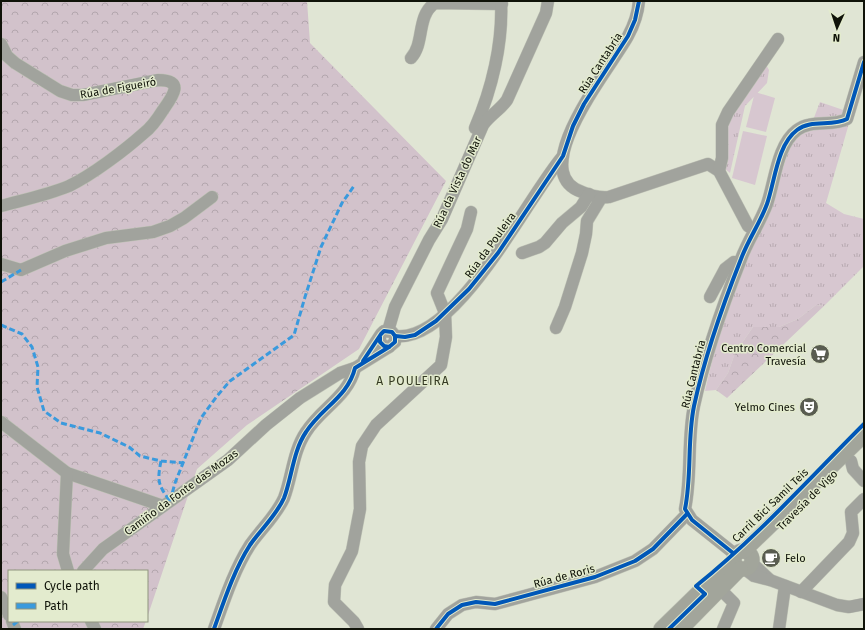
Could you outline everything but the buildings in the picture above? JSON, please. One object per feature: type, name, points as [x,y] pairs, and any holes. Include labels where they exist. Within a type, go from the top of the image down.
[{"type":"main road","points":[[819,483],[864,430]]},
{"type":"main road","name":"Travesía de Vigo","points":[[662,629],[700,590],[743,561],[769,537],[864,435]]},
{"type":"main road","name":"Travesía de Vigo","points":[[819,483],[864,443]]},
{"type":"main road","points":[[819,483],[851,461],[864,448]]},
{"type":"main road","name":"Travesía de Vigo","points":[[681,629],[721,590],[743,561]]},
{"type":"street","name":"Rúa da Vista do Mar","points":[[388,338],[395,307],[429,240],[442,219],[483,125],[497,113],[507,100],[546,13],[548,1]]},
{"type":"street","name":"Rúa Cantabria","points":[[595,196],[574,190],[568,185],[563,174],[563,156],[573,126],[584,104],[628,36],[635,20],[638,1]]},
{"type":"street","points":[[411,58],[416,50],[422,22],[435,2],[502,2]]},
{"type":"street","name":"Rúa da Vista do Mar","points":[[429,240],[437,215],[487,98],[494,64],[500,48],[502,2]]},
{"type":"street","points":[[719,171],[722,158],[722,125],[728,112],[778,39]]},
{"type":"street","name":"Rúa de Figueiró","points":[[1,44],[7,56],[15,63],[60,91],[72,95],[83,95],[158,80],[170,82],[174,84],[175,88],[173,96],[144,134],[98,168],[69,186],[1,206]]},
{"type":"street","name":"Rúa Cantabria","points":[[687,514],[685,509],[689,483],[694,407],[714,331],[739,263],[772,191],[777,151],[798,129],[809,125],[837,122],[847,119],[864,62]]},
{"type":"street","points":[[481,114],[497,113]]},
{"type":"street","name":"Rúa da Pouleira","points":[[388,338],[415,335],[445,313],[487,268],[563,156]]},
{"type":"street","points":[[522,253],[539,247],[545,243],[562,223],[595,196],[624,193],[708,164],[719,171],[748,226],[755,230]]},
{"type":"street","points":[[1,264],[21,270],[65,251],[106,238],[153,232],[170,226],[184,218],[212,196]]},
{"type":"street","points":[[556,328],[565,308],[582,253],[586,234],[586,221],[595,196]]},
{"type":"street","name":"Rúa da Pouleira","points":[[445,313],[437,292],[468,229],[471,212]]},
{"type":"street","points":[[710,297],[725,269],[734,262],[739,263]]},
{"type":"street","points":[[358,629],[354,622],[334,602],[334,593],[335,585],[352,551],[360,509],[358,462],[362,446],[376,425],[441,365],[446,337],[445,313]]},
{"type":"street","name":"Camiño da Fonte das Mozas","points":[[84,570],[104,549],[228,460],[266,425],[300,398],[340,373],[358,366],[388,338]]},
{"type":"street","points":[[214,629],[250,545],[276,513],[284,498],[302,439],[311,425],[345,390],[358,366]]},
{"type":"street","points":[[1,422],[67,473],[163,506]]},
{"type":"street","points":[[851,461],[853,469],[864,482]]},
{"type":"street","points":[[67,473],[63,554],[68,570]]},
{"type":"street","points":[[801,592],[849,542],[852,533],[851,512],[864,499]]},
{"type":"street","points":[[687,514],[743,561],[754,576],[770,580],[837,605],[849,607],[864,604]]},
{"type":"street","name":"Rúa de Roris","points":[[436,629],[448,614],[462,605],[476,602],[495,604],[595,578],[636,561],[653,549],[687,514]]},
{"type":"street","points":[[779,629],[785,586]]},
{"type":"street","points":[[721,590],[734,604],[723,629]]},
{"type":"street","points":[[1,597],[8,613]]},
{"type":"green space","points":[[1,1],[307,1],[310,43],[446,181],[359,349],[247,425],[197,469],[148,615],[148,570],[8,570],[8,622],[146,622],[143,629],[1,629]]},
{"type":"green space","points":[[765,63],[769,70],[767,83],[745,106],[730,173],[724,168],[725,127]]},
{"type":"green space","points":[[755,92],[775,98],[766,132],[746,127]]},
{"type":"green space","points":[[820,102],[852,113],[826,203],[844,214],[864,219],[864,266],[824,306],[816,305],[798,319],[779,327],[753,327],[735,353],[728,373],[716,390],[705,391],[719,331],[744,265],[773,200],[795,134],[810,128]]},
{"type":"green space","points":[[743,131],[767,136],[755,185],[732,178]]},
{"type":"green space","points":[[816,305],[824,306],[727,398],[716,390],[728,373],[735,353],[753,327],[779,327],[798,319]]},
{"type":"marked path","points":[[170,501],[175,483],[201,418],[217,396],[230,381],[294,335],[321,247],[342,203],[354,186]]},
{"type":"marked path","points":[[1,282],[21,270]]},
{"type":"marked path","points":[[1,325],[22,334],[32,347],[38,367],[37,387],[44,411],[61,423],[100,433],[129,447],[140,456],[161,461],[184,463]]},
{"type":"marked path","points":[[161,461],[159,473],[161,487],[170,501]]},
{"type":"marked path","points":[[13,625],[17,622]]},
{"type":"cycle path","points":[[395,336],[405,337],[415,335],[436,321],[469,289],[498,253],[563,156],[573,126],[584,104],[628,36],[635,20],[639,1]]},
{"type":"cycle path","points":[[733,553],[692,520],[685,509],[692,419],[703,368],[714,331],[734,277],[767,204],[785,145],[790,137],[797,130],[803,127],[815,124],[835,123],[847,119],[864,62]]},
{"type":"cycle path","points":[[363,361],[384,331],[392,332],[395,336],[395,342],[389,347],[384,346],[380,342],[380,337]]},
{"type":"cycle path","points":[[214,629],[230,586],[244,555],[254,539],[281,505],[287,490],[298,447],[306,432],[319,416],[340,395],[352,378],[355,368],[389,347]]},
{"type":"cycle path","name":"Carril Bici Samil Teis","points":[[669,629],[705,594],[696,586],[718,568],[761,528],[864,424]]},
{"type":"cycle path","points":[[436,629],[448,614],[462,605],[476,602],[495,604],[595,577],[635,561],[653,549],[687,514]]},
{"type":"place","name":"Centro Comercial Travesía","points":[[820,354]]},
{"type":"place","name":"Yelmo Cines","points":[[809,407]]},
{"type":"place","name":"Felo","points":[[771,558]]},
{"type":"district","name":"A POULEIRA","points":[[413,381]]}]
